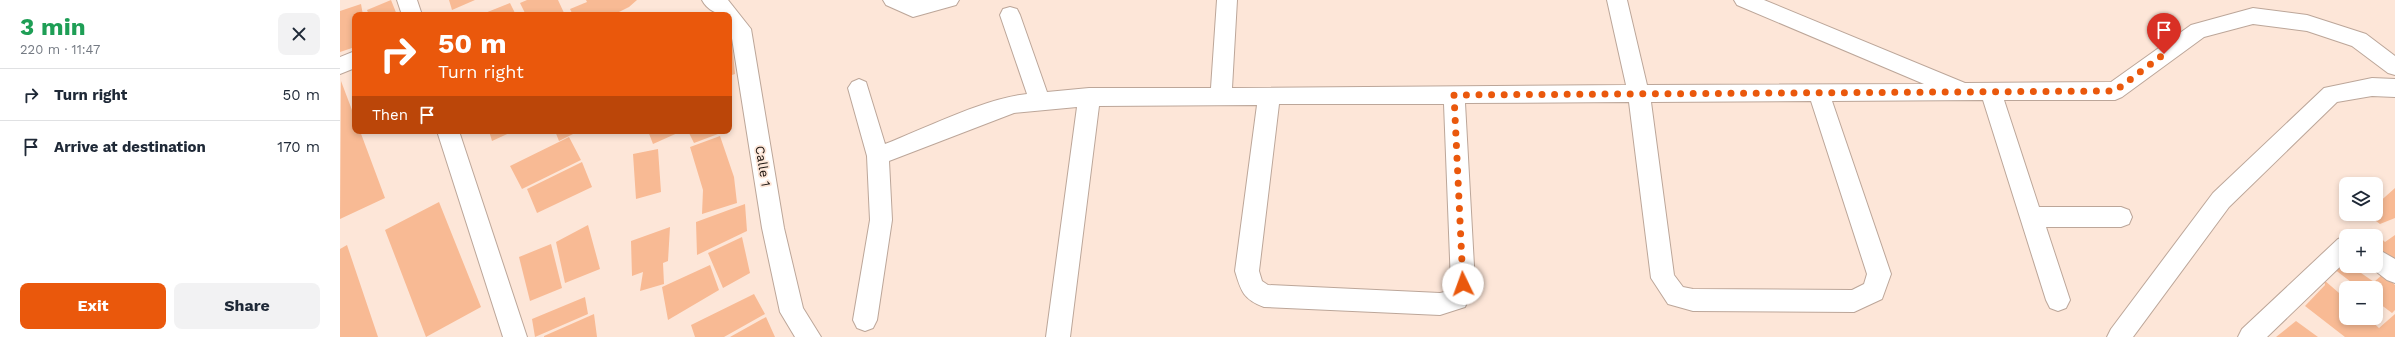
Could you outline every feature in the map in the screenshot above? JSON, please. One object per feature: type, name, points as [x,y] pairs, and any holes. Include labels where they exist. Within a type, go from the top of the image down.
[{"type":"street","points":[[407,0],[411,12]]},
{"type":"street","name":"Calle 1","points":[[712,0],[720,4],[727,12]]},
{"type":"street","points":[[893,0],[914,9],[949,0]]},
{"type":"street","points":[[1221,96],[1227,0]]},
{"type":"street","points":[[1617,0],[1639,94],[1663,278],[1676,296],[1693,300],[1854,301],[1874,291],[1879,274],[1819,93]]},
{"type":"street","points":[[1744,0],[1967,92]]},
{"type":"street","points":[[1010,15],[1040,101]]},
{"type":"street","points":[[878,156],[989,112],[1014,104],[1089,98],[2115,91],[2198,31],[2253,16],[2308,23],[2359,40],[2395,68]]},
{"type":"street","name":"Calle 1","points":[[732,18],[741,29],[773,228],[792,312],[809,337]]},
{"type":"street","points":[[340,66],[352,60]]},
{"type":"street","points":[[2119,337],[2221,200],[2331,94],[2372,87],[2395,88]]},
{"type":"street","points":[[859,88],[878,156],[881,220],[865,320]]},
{"type":"street","points":[[1991,92],[2058,300]]},
{"type":"street","points":[[1269,97],[1247,271],[1252,288],[1264,296],[1440,304],[1457,299],[1463,284],[1454,95]]},
{"type":"street","points":[[1058,337],[1089,98]]},
{"type":"street","points":[[449,134],[515,337]]},
{"type":"street","points":[[2031,217],[2121,217]]},
{"type":"street","points":[[2250,337],[2339,253]]},
{"type":"street","points":[[2383,264],[2395,273]]},
{"type":"building","points":[[391,0],[396,12],[368,12],[367,10]]},
{"type":"building","points":[[449,0],[475,0],[452,10]]},
{"type":"building","points":[[527,0],[558,0],[564,12],[524,12],[520,3]]},
{"type":"building","points":[[586,0],[637,0],[629,7],[619,12],[572,12],[570,9],[587,2]]},
{"type":"building","points":[[510,3],[514,12],[488,12]]},
{"type":"building","points":[[361,4],[362,12],[352,12],[352,48],[340,52],[340,11]]},
{"type":"building","points":[[732,42],[735,74],[732,75]]},
{"type":"building","points":[[341,81],[352,110],[352,134],[361,134],[385,198],[340,219]]},
{"type":"building","points":[[490,134],[507,134],[492,141]]},
{"type":"building","points":[[556,134],[573,134],[559,141]]},
{"type":"building","points":[[649,134],[675,134],[653,144]]},
{"type":"building","points":[[690,134],[718,134],[694,143]]},
{"type":"building","points":[[720,136],[734,177],[737,203],[702,214],[703,190],[690,147]]},
{"type":"building","points":[[569,137],[581,160],[522,189],[510,166]]},
{"type":"building","points":[[658,149],[661,192],[636,199],[633,154]]},
{"type":"building","points":[[582,162],[592,187],[537,213],[527,189]]},
{"type":"building","points":[[2395,188],[2395,218],[2380,224],[2376,221],[2383,221],[2383,199]]},
{"type":"building","points":[[439,202],[481,307],[426,337],[385,230]]},
{"type":"building","points":[[745,204],[747,231],[697,255],[696,222]]},
{"type":"building","points":[[588,225],[600,269],[565,283],[556,242]]},
{"type":"building","points":[[670,227],[668,261],[663,263],[664,284],[640,291],[643,272],[632,276],[631,241]]},
{"type":"building","points":[[2395,235],[2395,265],[2383,254],[2383,240],[2385,242]]},
{"type":"building","points":[[742,237],[750,273],[723,288],[708,253]]},
{"type":"building","points":[[551,244],[562,288],[530,301],[519,257]]},
{"type":"building","points":[[347,245],[378,337],[340,337],[340,249]]},
{"type":"building","points":[[2339,264],[2339,273],[2334,269]]},
{"type":"building","points":[[710,265],[719,290],[668,320],[662,287]]},
{"type":"building","points":[[2339,273],[2361,273],[2373,281],[2350,281]]},
{"type":"building","points":[[2383,274],[2395,285],[2395,310],[2392,313],[2383,306],[2383,281],[2375,281]]},
{"type":"building","points":[[2324,280],[2339,293],[2339,325],[2376,325],[2379,328],[2395,314],[2395,337],[2345,337],[2305,306],[2325,285]]},
{"type":"building","points":[[754,294],[765,314],[724,337],[695,337],[691,325]]},
{"type":"building","points":[[585,297],[588,314],[535,337],[532,319]]},
{"type":"building","points":[[594,314],[597,337],[544,337],[544,336]]},
{"type":"building","points":[[766,317],[775,337],[730,337]]},
{"type":"building","points":[[2296,321],[2318,337],[2276,337]]},
{"type":"route","points":[[1463,284],[1454,95],[2115,91],[2164,54]]}]
